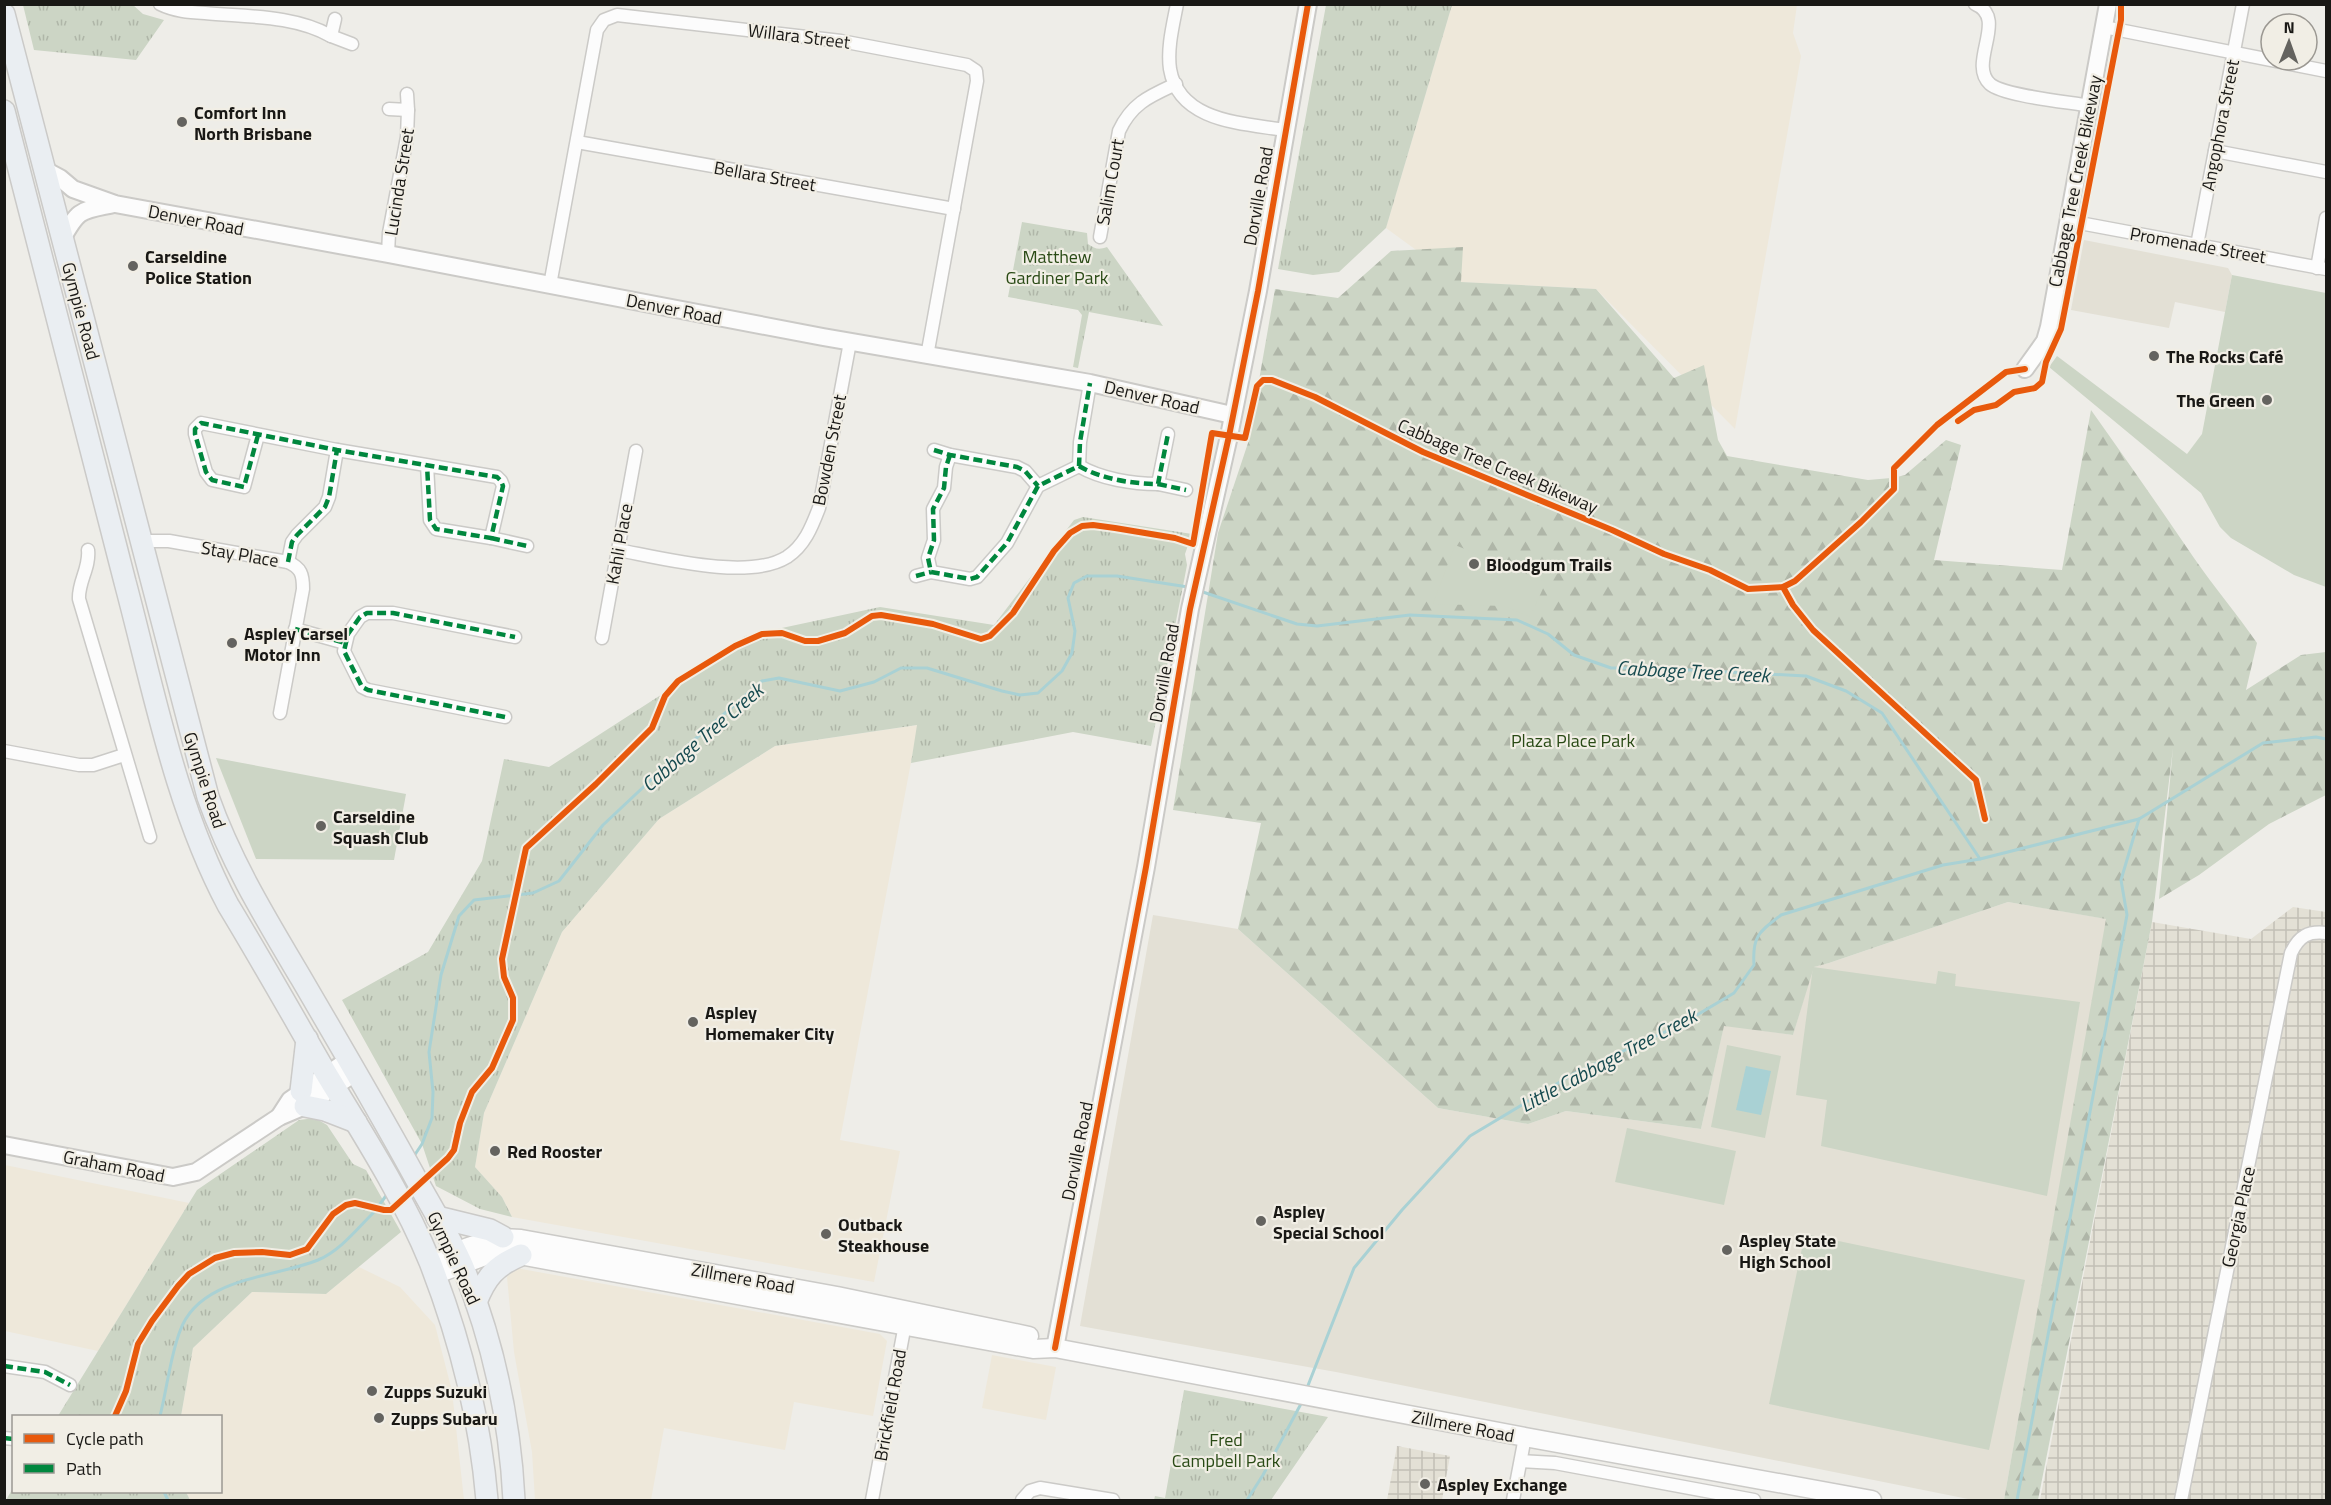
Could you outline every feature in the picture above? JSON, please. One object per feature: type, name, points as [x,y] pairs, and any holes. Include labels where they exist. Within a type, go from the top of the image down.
[{"type":"highway","name":"Gympie Road","points":[[4,14],[199,769],[222,836],[249,890],[396,1143],[459,1258],[476,1302],[506,1416],[514,1500]]},
{"type":"highway","name":"Gympie Road","points":[[4,111],[188,817],[224,896],[356,1122],[408,1217],[432,1269],[462,1359],[477,1419],[487,1500]]},
{"type":"highway","points":[[65,348],[90,342]]},
{"type":"highway","points":[[307,1039],[303,1098],[325,1110],[356,1122]]},
{"type":"highway","points":[[431,1208],[503,1237]]},
{"type":"highway","points":[[476,1302],[483,1284],[495,1270],[521,1255]]},
{"type":"main road","name":"Zillmere Road","points":[[459,1258],[477,1243],[503,1237],[607,1253],[906,1317]]},
{"type":"main road","name":"Zillmere Road","points":[[432,1269],[459,1258],[503,1252],[1035,1338],[1055,1348],[1872,1500]]},
{"type":"street","points":[[160,4],[185,11],[295,23],[319,29],[352,44]]},
{"type":"street","points":[[1177,4],[1170,52],[1170,71],[1183,99],[1196,110],[1228,121],[1284,130]]},
{"type":"street","name":"Dorville Road","points":[[1055,1348],[1146,867],[1190,609],[1258,291],[1284,130],[1308,4]]},
{"type":"street","points":[[1975,4],[1983,9],[1989,20],[1983,66],[1990,84],[2004,91],[2090,106]]},
{"type":"street","points":[[2025,369],[2048,334],[2108,4]]},
{"type":"street","name":"Angophora Street","points":[[2197,245],[2243,4]]},
{"type":"street","name":"Willara Street","points":[[550,285],[597,30],[603,20],[617,15],[841,41],[967,65],[976,71],[977,81],[927,356]]},
{"type":"street","points":[[331,36],[335,19]]},
{"type":"street","points":[[2104,27],[2326,71]]},
{"type":"street","name":"Salim Court","points":[[1100,237],[1119,130],[1126,115],[1137,105],[1176,84]]},
{"type":"street","name":"Lucinda Street","points":[[388,254],[389,234],[407,137],[407,94]]},
{"type":"street","name":"Lucinda Street","points":[[389,109],[408,110]]},
{"type":"street","name":"Bellara Street","points":[[577,142],[954,209]]},
{"type":"street","points":[[2215,151],[2326,172]]},
{"type":"street","name":"Denver Road","points":[[45,170],[60,178],[73,189],[115,204],[850,342],[1090,383],[1232,414]]},
{"type":"street","name":"Denver Road","points":[[62,239],[80,212],[115,204]]},
{"type":"street","points":[[2322,269],[2326,218]]},
{"type":"street","name":"Promenade Street","points":[[2069,221],[2322,269]]},
{"type":"street","name":"Bowden Street","points":[[618,550],[694,564],[740,568],[764,566],[786,558],[809,533],[819,508],[850,342]]},
{"type":"street","points":[[1079,466],[1080,442],[1090,383]]},
{"type":"street","points":[[258,435],[244,487],[212,480],[206,472],[195,434],[197,426],[201,423],[337,450],[497,477],[502,486],[491,538]]},
{"type":"street","points":[[1158,484],[1168,434]]},
{"type":"street","points":[[288,562],[292,542],[325,507],[329,497],[337,450]]},
{"type":"street","points":[[934,450],[1017,467],[1025,471],[1038,486]]},
{"type":"street","name":"Kahli Place","points":[[602,638],[636,451]]},
{"type":"street","points":[[931,572],[928,558],[934,540],[933,509],[944,488],[950,455]]},
{"type":"street","points":[[427,465],[430,520],[436,529],[527,546]]},
{"type":"street","points":[[1079,466],[1091,473],[1186,490]]},
{"type":"street","points":[[916,576],[931,572],[970,579],[977,577],[1008,543],[1031,494],[1038,486],[1079,466]]},
{"type":"street","name":"Stay Place","points":[[140,541],[169,541],[288,562],[299,567],[303,576],[303,589],[280,712]]},
{"type":"street","points":[[88,550],[88,565],[79,599],[150,837]]},
{"type":"street","points":[[505,717],[368,690],[362,687],[348,661],[344,651],[345,643],[360,617],[367,613],[393,613],[515,638]]},
{"type":"street","points":[[295,629],[345,643]]},
{"type":"street","points":[[4,751],[79,765],[93,765],[124,755]]},
{"type":"street","name":"Georgia Place","points":[[2181,1500],[2291,953],[2301,937],[2316,932],[2326,933]]},
{"type":"street","name":"Graham Road","points":[[4,1145],[173,1178],[196,1172],[279,1117],[290,1100],[303,1098],[351,1067]]},
{"type":"street","name":"Brickfield Road","points":[[872,1500],[906,1317]]},
{"type":"street","points":[[4,1366],[45,1372],[70,1384]]},
{"type":"street","points":[[1513,1500],[1525,1437]]},
{"type":"street","name":"Zillmere Road","points":[[1521,1461],[1555,1463],[1754,1500]]},
{"type":"street","points":[[1022,1500],[1030,1491],[1040,1488],[1113,1500]]},
{"type":"shaded area","points":[[1452,5],[1797,5],[1793,33],[1801,56],[1735,429],[1596,289],[1460,282],[1386,228]]},
{"type":"shaded area","points":[[2084,240],[2228,268],[2232,275],[2225,312],[2175,302],[2169,328],[2071,310]]},
{"type":"shaded area","name":"Aspley Homemaker City","points":[[918,725],[840,1140],[900,1151],[874,1282],[512,1217],[502,1197],[475,1167],[484,1113],[562,932],[659,819],[775,746]]},
{"type":"shaded area","name":"Aspley State High School","points":[[2008,902],[2107,919],[2004,1500],[1973,1500],[1336,1372],[1080,1326],[1153,915],[1238,929],[1438,1108],[1528,1124],[1566,1111],[1701,1129],[1724,1025],[1793,1035],[1813,967]]},
{"type":"shaded area","points":[[2293,907],[2326,912],[2326,1500],[2040,1500],[2152,922],[2251,939]]},
{"type":"shaded area","points":[[5,1165],[189,1203],[98,1351],[5,1331]]},
{"type":"shaded area","points":[[359,1267],[400,1287],[435,1325],[452,1391],[464,1500],[190,1500],[186,1493],[222,1493],[222,1415],[181,1415],[193,1348],[252,1292],[326,1294]]},
{"type":"shaded area","points":[[516,1268],[880,1334],[887,1341],[873,1416],[794,1402],[785,1450],[664,1428],[651,1500],[535,1500],[532,1452],[514,1352],[507,1277]]},
{"type":"shaded area","points":[[992,1355],[1056,1367],[1046,1420],[982,1408]]},
{"type":"shaded area","points":[[1397,1446],[1450,1456],[1442,1500],[1387,1500]]},
{"type":"green space","points":[[23,5],[133,5],[143,14],[164,20],[136,60],[34,50]]},
{"type":"green space","points":[[1326,5],[1452,5],[1386,228],[1339,272],[1313,275],[1278,269]]},
{"type":"green space","name":"Matthew Gardiner Park","points":[[1022,222],[1087,233],[1088,244],[1102,249],[1107,247],[1163,326],[1089,312],[1078,368],[1073,367],[1082,315],[1078,310],[1008,297]]},
{"type":"green space","name":"Plaza Place Park","points":[[1463,247],[1461,282],[1596,289],[1674,378],[1704,365],[1718,440],[1727,456],[1868,480],[1891,478],[1894,468],[1897,477],[1905,475],[1946,440],[1961,445],[1934,560],[2062,570],[2091,410],[2202,569],[2257,643],[2246,690],[2301,655],[2326,652],[2326,795],[2269,824],[2199,875],[2159,899],[2173,748],[2152,922],[2038,1500],[2004,1500],[2106,919],[2008,902],[1814,967],[1793,1035],[1724,1026],[1701,1129],[1566,1111],[1528,1124],[1438,1108],[1238,929],[1261,823],[1173,810],[1218,533],[1248,443],[1275,289],[1338,298],[1391,251]]},
{"type":"green space","name":"The Green","points":[[2232,275],[2326,293],[2326,587],[2294,575],[2231,538],[2220,527],[2201,493],[2049,367],[2057,356],[2187,454],[2202,434]]},
{"type":"green space","points":[[1083,517],[1192,534],[1185,554],[1187,565],[1151,746],[1073,732],[911,763],[917,725],[775,746],[659,819],[562,932],[484,1113],[475,1167],[502,1197],[512,1217],[480,1209],[436,1186],[422,1144],[342,1000],[428,952],[482,861],[504,759],[549,767],[667,691],[680,678],[745,636],[880,607],[994,625],[1074,520]]},
{"type":"green space","name":"Bloodgum Trails","points":[[1455,545],[1546,582],[1530,617],[1504,606],[1433,604]]},
{"type":"green space","name":"Carseldine Squash Club","points":[[216,758],[406,794],[394,860],[256,859]]},
{"type":"green space","points":[[1813,967],[1936,984],[1938,971],[1956,974],[1955,986],[2080,1002],[2047,1196],[1821,1146],[1827,1100],[1796,1095]]},
{"type":"green space","points":[[1727,1045],[1781,1056],[1765,1138],[1711,1127]]},
{"type":"green space","points":[[315,1118],[327,1125],[353,1164],[366,1170],[401,1232],[326,1294],[252,1292],[193,1348],[181,1415],[59,1415],[197,1190],[299,1120]]},
{"type":"green space","points":[[1627,1128],[1736,1151],[1724,1205],[1615,1182]]},
{"type":"green space","points":[[1805,1234],[2025,1280],[1989,1450],[1769,1404]]},
{"type":"green space","name":"Fred Campbell Park","points":[[1184,1390],[1328,1417],[1271,1500],[1154,1500],[1155,1496],[1165,1498]]},
{"type":"green space","points":[[12,1490],[12,1493],[186,1493],[190,1500],[6,1500]]},
{"type":"water","points":[[1746,1066],[1771,1071],[1761,1115],[1736,1110]]},
{"type":"waterway","name":"Cabbage Tree Creek","points":[[414,1156],[422,1144],[432,1118],[433,1092],[429,1052],[441,975],[459,916],[474,900],[533,893],[559,881],[603,825],[686,747],[762,681],[779,678],[840,691],[874,682],[901,668],[927,668],[1002,691],[1020,695],[1038,693],[1062,671],[1072,653],[1075,631],[1068,598],[1074,583],[1087,576],[1117,576],[1188,587]]},
{"type":"waterway","name":"Cabbage Tree Creek","points":[[1200,591],[1297,624],[1317,626],[1410,615],[1517,620],[1548,634],[1574,655],[1611,668],[1806,676],[1846,691],[1882,713],[1980,859]]},
{"type":"waterway","name":"Little Cabbage Tree Creek","points":[[1307,1388],[1354,1268],[1402,1210],[1470,1136],[1575,1073],[1680,1025],[1734,993],[1754,965],[1754,947],[1758,936],[1781,915],[1943,865],[1980,859],[2139,819],[2263,743],[2316,737],[2326,739]]},
{"type":"waterway","points":[[2017,1500],[2127,915],[2121,880],[2139,819]]},
{"type":"waterway","name":"Cabbage Tree Creek","points":[[380,1204],[388,1193]]},
{"type":"waterway","name":"Cabbage Tree Creek","points":[[160,1415],[180,1331],[190,1313],[203,1300],[240,1282],[300,1266],[326,1256],[348,1239],[374,1212]]},
{"type":"waterway","name":"Little Cabbage Tree Creek","points":[[1247,1500],[1303,1400]]},
{"type":"waterway","name":"Cabbage Tree Creek","points":[[164,1493],[168,1500]]},
{"type":"marked path","points":[[950,455],[944,488],[933,509],[934,540],[928,558],[931,572],[970,579],[977,577],[1007,543],[1038,486],[1079,466],[1080,442],[1090,383]]},
{"type":"marked path","points":[[258,435],[244,487],[212,480],[206,472],[195,434],[195,429],[201,423],[337,450],[497,477],[503,486],[491,538],[436,529],[430,520],[427,465]]},
{"type":"marked path","points":[[1079,466],[1117,480],[1158,484],[1168,434]]},
{"type":"marked path","points":[[288,562],[292,542],[325,507],[329,497],[337,450]]},
{"type":"marked path","points":[[934,450],[1017,467],[1025,471],[1038,486]]},
{"type":"marked path","points":[[1158,484],[1186,490]]},
{"type":"marked path","points":[[491,538],[527,546]]},
{"type":"marked path","points":[[916,576],[931,572]]},
{"type":"marked path","points":[[505,717],[368,690],[362,687],[344,651],[348,634],[360,617],[367,613],[393,613],[515,637]]},
{"type":"marked path","points":[[295,629],[345,643]]},
{"type":"marked path","points":[[4,1366],[45,1372],[70,1385]]},
{"type":"marked path","points":[[4,1438],[12,1439]]},
{"type":"cycle path","points":[[1055,1348],[1146,867],[1190,609],[1229,436],[1258,291],[1308,4]]},
{"type":"cycle path","name":"Cabbage Tree Creek Bikeway","points":[[1958,421],[1974,410],[1996,405],[2014,392],[2035,388],[2042,382],[2046,362],[2061,329],[2121,20],[2121,4]]},
{"type":"cycle path","name":"Cabbage Tree Creek Bikeway","points":[[115,1415],[126,1391],[138,1344],[152,1321],[189,1274],[215,1258],[234,1253],[262,1252],[290,1255],[307,1249],[333,1214],[346,1205],[355,1203],[391,1210],[448,1158],[454,1150],[460,1123],[472,1092],[492,1068],[513,1020],[513,998],[504,977],[502,959],[526,848],[596,784],[652,728],[665,696],[678,681],[735,646],[762,634],[782,633],[805,641],[818,641],[845,633],[872,616],[881,615],[933,624],[981,639],[990,636],[1013,613],[1054,551],[1070,533],[1082,526],[1115,528],[1175,538],[1193,544],[1212,433],[1245,438],[1257,386],[1263,380],[1272,380],[1315,397],[1423,452],[1612,530],[1664,554],[1710,570],[1748,589],[1783,587],[1795,581],[1894,489],[1894,468],[1937,425],[2006,372],[2025,369]]},
{"type":"cycle path","points":[[1783,587],[1793,605],[1813,630],[1976,780],[1985,819]]},
{"type":"place","name":"Comfort Inn North Brisbane","points":[[182,122]]},
{"type":"place","name":"Carseldine Police Station","points":[[133,266]]},
{"type":"place","name":"The Rocks Café","points":[[2154,356]]},
{"type":"place","name":"The Green","points":[[2267,400]]},
{"type":"place","name":"Bloodgum Trails","points":[[1474,564]]},
{"type":"place","name":"Aspley Carsel Motor Inn","points":[[232,643]]},
{"type":"place","name":"Carseldine Squash Club","points":[[321,826]]},
{"type":"place","name":"Aspley Homemaker City","points":[[693,1022]]},
{"type":"place","name":"Red Rooster","points":[[495,1151]]},
{"type":"place","name":"Aspley Special School","points":[[1261,1221]]},
{"type":"place","name":"Outback Steakhouse","points":[[826,1234]]},
{"type":"place","name":"Aspley State High School","points":[[1727,1250]]},
{"type":"place","name":"Zupps Suzuki","points":[[372,1391]]},
{"type":"place","name":"Zupps Subaru","points":[[379,1418]]},
{"type":"place","name":"Aspley Exchange","points":[[1425,1484]]}]
